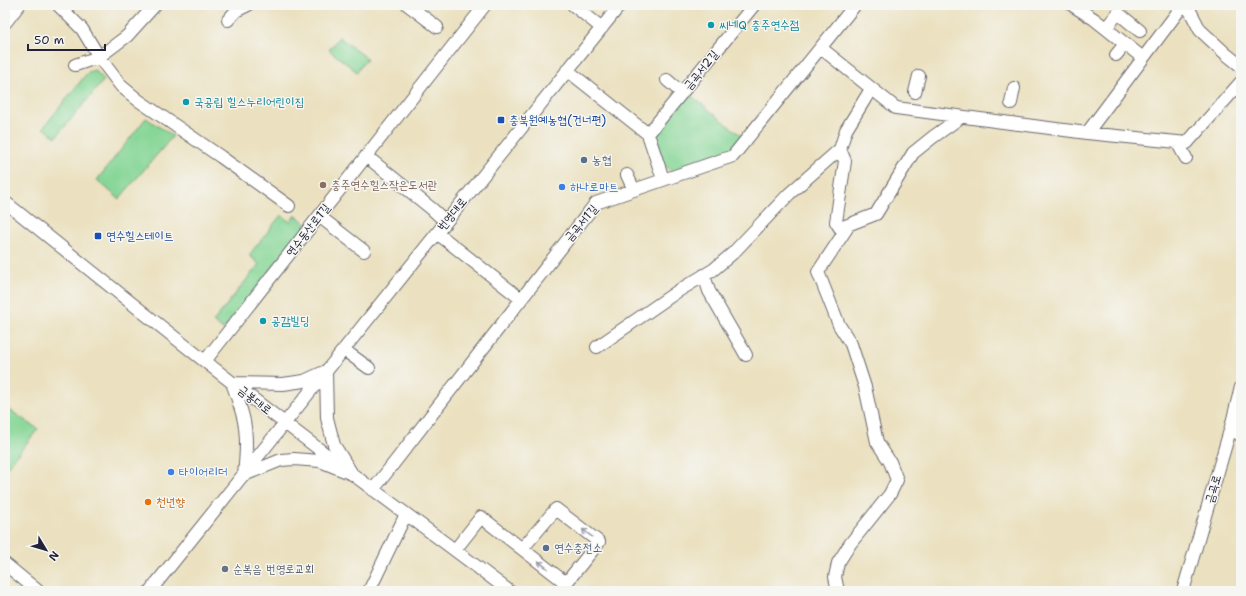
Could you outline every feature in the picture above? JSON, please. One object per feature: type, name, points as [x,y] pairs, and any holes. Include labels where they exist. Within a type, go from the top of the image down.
[{"type":"street","points":[[5,23],[19,5]]},
{"type":"street","points":[[58,5],[82,29],[99,57],[122,86],[138,100],[222,157],[289,206]]},
{"type":"street","points":[[75,65],[99,57],[127,36],[155,5]]},
{"type":"street","points":[[228,20],[236,11],[248,5]]},
{"type":"street","points":[[408,5],[437,27]]},
{"type":"street","name":"연수동산로1길","points":[[205,361],[485,5]]},
{"type":"street","points":[[573,5],[602,28]]},
{"type":"street","name":"번영대로","points":[[150,591],[620,5]]},
{"type":"street","name":"금곡서2길","points":[[648,134],[754,5]]},
{"type":"street","name":"금곡서1길","points":[[373,490],[596,202],[733,156],[855,5]]},
{"type":"street","points":[[1072,5],[1094,19],[1143,58]]},
{"type":"street","points":[[1087,133],[1183,5]]},
{"type":"street","points":[[1187,5],[1200,30],[1241,66]]},
{"type":"street","points":[[1106,28],[1118,13],[1140,30]]},
{"type":"street","points":[[1116,55],[1125,44]]},
{"type":"street","points":[[821,48],[896,108],[1087,133],[1187,143],[1241,82]]},
{"type":"street","points":[[567,70],[648,134],[663,179]]},
{"type":"street","points":[[915,92],[920,76]]},
{"type":"street","points":[[667,80],[682,93]]},
{"type":"street","points":[[1011,103],[1014,88]]},
{"type":"street","points":[[597,347],[678,291],[713,270],[733,253],[789,194],[840,149],[846,130],[871,89]]},
{"type":"street","points":[[840,149],[845,161],[836,222],[840,228],[849,226],[876,214],[913,153],[962,117]]},
{"type":"street","points":[[1177,142],[1186,158]]},
{"type":"street","points":[[366,156],[446,222]]},
{"type":"street","points":[[627,175],[634,190]]},
{"type":"street","name":"금봉대로","points":[[5,202],[285,424],[509,591]]},
{"type":"street","points":[[319,216],[364,251]]},
{"type":"street","points":[[838,591],[835,577],[838,563],[850,544],[890,494],[897,480],[890,462],[877,442],[865,387],[851,344],[839,325],[818,272],[849,226]]},
{"type":"street","points":[[437,233],[521,299]]},
{"type":"street","points":[[704,275],[709,291],[746,355]]},
{"type":"street","points":[[344,350],[369,368]]},
{"type":"street","points":[[326,371],[327,418],[332,439],[334,445],[352,474],[320,460],[294,459],[281,460],[244,475],[246,456],[245,430],[242,414],[232,383],[283,384],[304,381],[326,371]]},
{"type":"street","name":"금곡로","points":[[1183,591],[1231,427],[1240,391]]},
{"type":"street","points":[[1231,427],[1241,436]]},
{"type":"street","points":[[456,550],[481,518],[522,549],[564,587],[599,542],[556,509],[522,549]]},
{"type":"street","points":[[369,591],[406,514]]},
{"type":"street","points":[[5,564],[38,591]]},
{"type":"green space","points":[[339,37],[367,58],[357,72],[329,50]]},
{"type":"green space","points":[[95,70],[104,80],[56,137],[43,128],[88,72]]},
{"type":"green space","points":[[689,94],[747,140],[733,156],[676,175],[663,164],[656,135]]},
{"type":"green space","points":[[146,118],[173,136],[119,199],[97,180]]},
{"type":"green space","points":[[281,215],[290,222],[295,215],[307,224],[223,330],[213,322],[259,264],[249,255]]},
{"type":"green space","points":[[5,407],[38,429],[5,470]]},
{"type":"place","name":"씨네Q 충주연수점","points":[[711,25]]},
{"type":"place","name":"국공립 힐스누리어린이집","points":[[186,102]]},
{"type":"place","name":"충북원예농협(건너편)","points":[[501,120]]},
{"type":"place","name":"농협","points":[[584,160]]},
{"type":"place","name":"충주연수힐스작은도서관","points":[[323,185]]},
{"type":"place","name":"하나로마트","points":[[562,187]]},
{"type":"place","name":"연수힐스테이트","points":[[98,236]]},
{"type":"place","name":"공감빌딩","points":[[263,321]]},
{"type":"place","name":"타이어리더","points":[[171,472]]},
{"type":"place","name":"천년향","points":[[148,502]]},
{"type":"place","name":"연수충전소","points":[[546,548]]},
{"type":"place","name":"순복음 번영로교회","points":[[225,569]]}]
